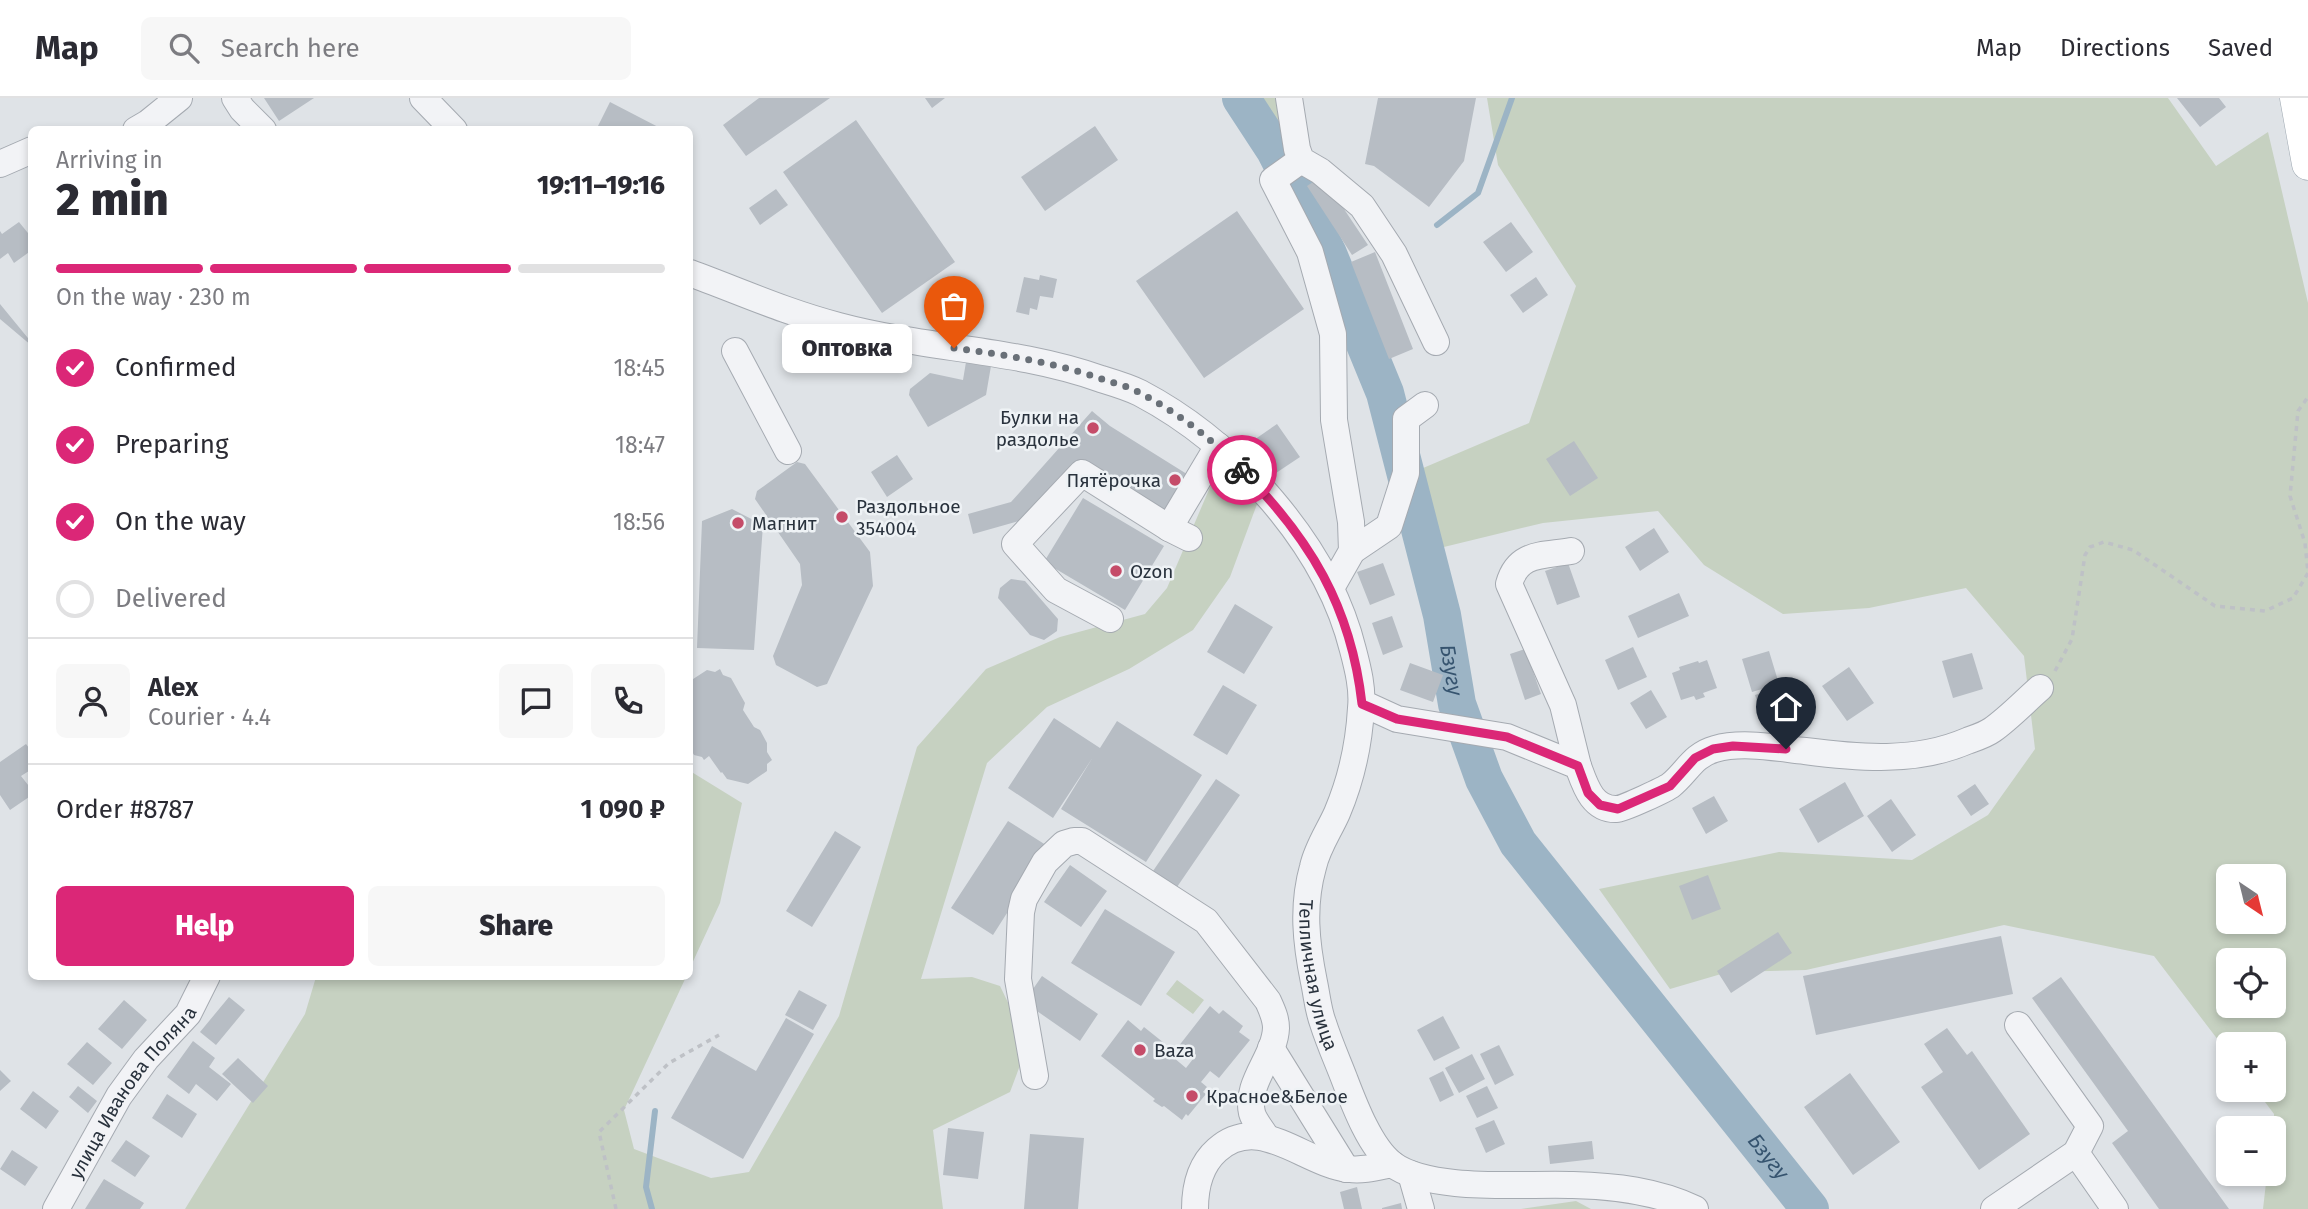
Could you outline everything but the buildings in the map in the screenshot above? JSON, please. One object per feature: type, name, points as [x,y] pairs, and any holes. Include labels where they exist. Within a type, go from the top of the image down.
[{"type":"main road","points":[[2296,98],[2308,164]]},
{"type":"street","points":[[143,126],[178,98]]},
{"type":"street","points":[[235,98],[259,126]]},
{"type":"street","points":[[423,98],[450,126]]},
{"type":"street","points":[[1289,98],[1301,160],[1320,171],[1362,206],[1394,254],[1436,342]]},
{"type":"street","points":[[1,156],[28,151]]},
{"type":"street","points":[[1301,160],[1273,180],[1310,252],[1333,334],[1334,420],[1351,523],[1352,551]]},
{"type":"street","name":"Тепличная улица","points":[[693,274],[839,326],[1069,368],[1136,391],[1172,412],[1218,446],[1278,508],[1331,588],[1348,629],[1358,671],[1362,704],[1351,771],[1338,811],[1313,863],[1306,902],[1307,944],[1321,1020],[1365,1126],[1376,1146],[1401,1169]]},
{"type":"street","points":[[735,351],[788,451]]},
{"type":"street","points":[[1331,588],[1352,551],[1389,526],[1406,473],[1406,419],[1425,405]]},
{"type":"street","points":[[1110,619],[1056,590],[1016,544],[1083,473],[1179,533],[1218,446]]},
{"type":"street","points":[[1570,551],[1525,558],[1512,571],[1509,584],[1563,705],[1578,766],[1588,793],[1600,805],[1618,809],[1670,786],[1695,758],[1713,749],[1733,746],[1845,756],[1926,754],[1956,746],[1990,731],[2040,688]]},
{"type":"street","points":[[1362,704],[1397,719],[1507,737],[1578,766]]},
{"type":"street","points":[[1035,1076],[1018,979],[1024,898],[1045,862],[1064,844],[1074,841],[1087,843],[1206,921],[1268,1002],[1276,1026],[1271,1048],[1251,1100],[1252,1115],[1266,1137]]},
{"type":"street","name":"улица Иванова Поляна","points":[[57,1209],[119,1096],[146,1059],[188,1014],[205,980]]},
{"type":"street","points":[[2001,1207],[2076,1153],[2090,1126],[2018,1025]]},
{"type":"street","points":[[1271,1048],[1346,1169]]},
{"type":"street","points":[[1195,1209],[1195,1193],[1201,1171],[1210,1156],[1234,1138],[1248,1136],[1266,1137],[1346,1169],[1401,1169],[1447,1183],[1578,1185],[1637,1190],[1681,1202],[1695,1209]]},
{"type":"street","points":[[2076,1153],[2115,1209]]},
{"type":"street","points":[[1401,1169],[1420,1209]]},
{"type":"path","points":[[2040,688],[2059,666],[2072,639],[2085,555],[2090,547],[2104,542],[2133,550],[2215,606],[2265,611],[2293,598],[2308,573],[2305,542],[2290,496],[2298,411],[2308,397]]},
{"type":"path","points":[[616,1209],[599,1132],[669,1063],[719,1035]]},
{"type":"green space","points":[[1259,98],[1279,98],[1278,145]]},
{"type":"green space","points":[[1487,98],[2168,98],[2216,166],[2268,132],[2308,303],[2308,1209],[2263,1209],[2266,1186],[2286,1186],[2286,1116],[2274,1116],[2265,1102],[2286,1102],[2286,1032],[2216,1032],[2216,1037],[2154,956],[2004,925],[1806,970],[1728,972],[1670,989],[1599,889],[1779,852],[1912,860],[1988,815],[2035,749],[2024,656],[1966,588],[1869,608],[1783,614],[1704,565],[1658,511],[1543,523],[1411,555],[1402,477],[1529,423],[1576,286],[1498,165]]},
{"type":"green space","points":[[1222,459],[1260,496],[1230,577],[1193,630],[1129,669],[1047,707],[987,763],[921,979],[972,977],[1000,986],[1028,1044],[1010,1092],[933,1130],[943,1209],[185,1209],[305,1014],[315,980],[685,980],[624,1110],[634,1149],[711,1178],[749,1172],[839,1016],[917,747],[986,669],[1060,637],[1145,614],[1167,588]]},
{"type":"green space","points":[[693,773],[742,803],[720,903],[693,962]]},
{"type":"green space","points":[[1177,980],[1204,1000],[1193,1014],[1166,994]]},
{"type":"green space","points":[[1576,1201],[1591,1209],[1521,1209]]},
{"type":"waterway","name":"Бзугу","points":[[1241,98],[1275,150],[1328,254],[1385,393],[1442,615],[1457,704],[1484,779],[1518,843],[1810,1209]]},
{"type":"waterway","points":[[1437,225],[1478,193],[1512,98]]},
{"type":"waterway","points":[[652,1209],[646,1187],[655,1111]]},
{"type":"way so far","points":[[954,348],[1069,368],[1136,391],[1172,412],[1218,446],[1242,470]]},
{"type":"place","name":"Оптовка","points":[[954,348]]},
{"type":"place","name":"Булки на раздолье","points":[[1093,428]]},
{"type":"place","name":"Пятёрочка","points":[[1175,480]]},
{"type":"place","name":"Раздольное 354004","points":[[842,517]]},
{"type":"place","name":"Магнит","points":[[738,523]]},
{"type":"place","name":"Ozon","points":[[1116,571]]},
{"type":"place","name":"Baza","points":[[1140,1050]]},
{"type":"place","name":"Красное&Белое","points":[[1192,1096]]},
{"type":"route","points":[[1242,470],[1278,508],[1331,588],[1348,629],[1358,671],[1362,704],[1397,719],[1507,737],[1578,766],[1588,793],[1600,805],[1618,809],[1670,786],[1695,758],[1713,749],[1733,746],[1786,749]]}]
